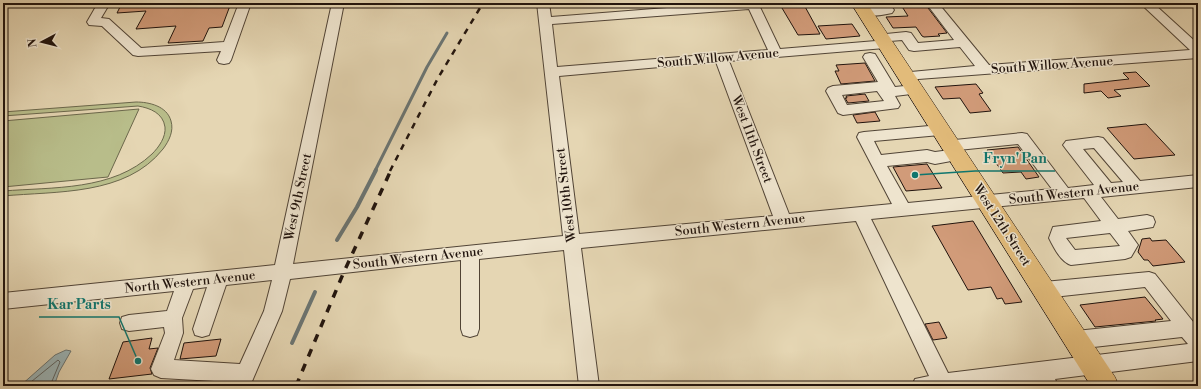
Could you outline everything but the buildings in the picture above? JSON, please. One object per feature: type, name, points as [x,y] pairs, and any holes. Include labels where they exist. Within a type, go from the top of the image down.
[{"type":"main road","name":"West 12th Street","points":[[862,8],[1106,386]]},
{"type":"street","points":[[104,3],[93,22],[104,22],[138,52],[229,46]]},
{"type":"street","points":[[224,60],[244,3]]},
{"type":"street","name":"West 9th Street","points":[[242,379],[273,311],[338,3]]},
{"type":"street","name":"West 10th Street","points":[[543,3],[589,386]]},
{"type":"street","points":[[862,8],[888,10],[882,3]]},
{"type":"street","points":[[932,3],[985,70]]},
{"type":"street","points":[[1146,3],[1198,50]]},
{"type":"street","points":[[545,21],[753,4],[776,53]]},
{"type":"street","name":"South Willow Avenue","points":[[551,72],[776,53],[883,41],[906,36],[914,48],[964,43]]},
{"type":"street","name":"South Willow Avenue","points":[[870,57],[888,92],[910,83],[985,70],[1198,54]]},
{"type":"street","name":"West 11th Street","points":[[721,58],[783,220]]},
{"type":"street","points":[[903,210],[864,137],[949,143],[1022,138],[1064,194]]},
{"type":"street","points":[[1107,190],[1071,145],[1098,142],[1136,187]]},
{"type":"street","points":[[876,161],[927,156],[935,158],[949,143]]},
{"type":"street","name":"South Western Avenue","points":[[282,272],[783,220],[903,210],[1198,181]]},
{"type":"street","points":[[1088,192],[1114,226],[1147,222]]},
{"type":"street","points":[[860,213],[943,383]]},
{"type":"street","points":[[470,252],[470,329]]},
{"type":"street","name":"North Western Avenue","points":[[3,301],[282,272]]},
{"type":"street","points":[[202,329],[219,279]]},
{"type":"street","points":[[1044,290],[1149,279],[1198,343]]},
{"type":"street","points":[[186,283],[173,318],[174,333],[161,369],[242,379]]},
{"type":"street","points":[[129,323],[173,318]]},
{"type":"street","points":[[1076,340],[1187,328]]},
{"type":"street","points":[[922,386],[943,383],[1044,379],[1092,365],[1198,352]]},
{"type":"green space","points":[[136,102],[152,104],[162,108],[169,116],[172,125],[167,143],[148,164],[130,175],[110,183],[89,188],[3,196],[3,191],[82,185],[119,175],[136,166],[152,154],[162,142],[165,127],[162,118],[159,115],[147,108],[138,106],[3,116],[3,112]]},
{"type":"green space","points":[[139,109],[108,177],[3,187],[3,121]]},
{"type":"water","points":[[66,350],[71,351],[59,372],[54,386],[20,386],[55,355]]},
{"type":"waterway","points":[[375,171],[427,67],[447,33]]},
{"type":"waterway","points":[[337,240],[357,207],[376,170]]},
{"type":"waterway","points":[[292,343],[315,292]]},
{"type":"railway","points":[[390,171],[438,78],[483,3]]},
{"type":"railway","points":[[296,386],[343,274],[391,170]]},
{"type":"place","name":"Fryn' Pan","points":[[915,175]]},
{"type":"place","name":"Kar Parts","points":[[138,361]]}]
